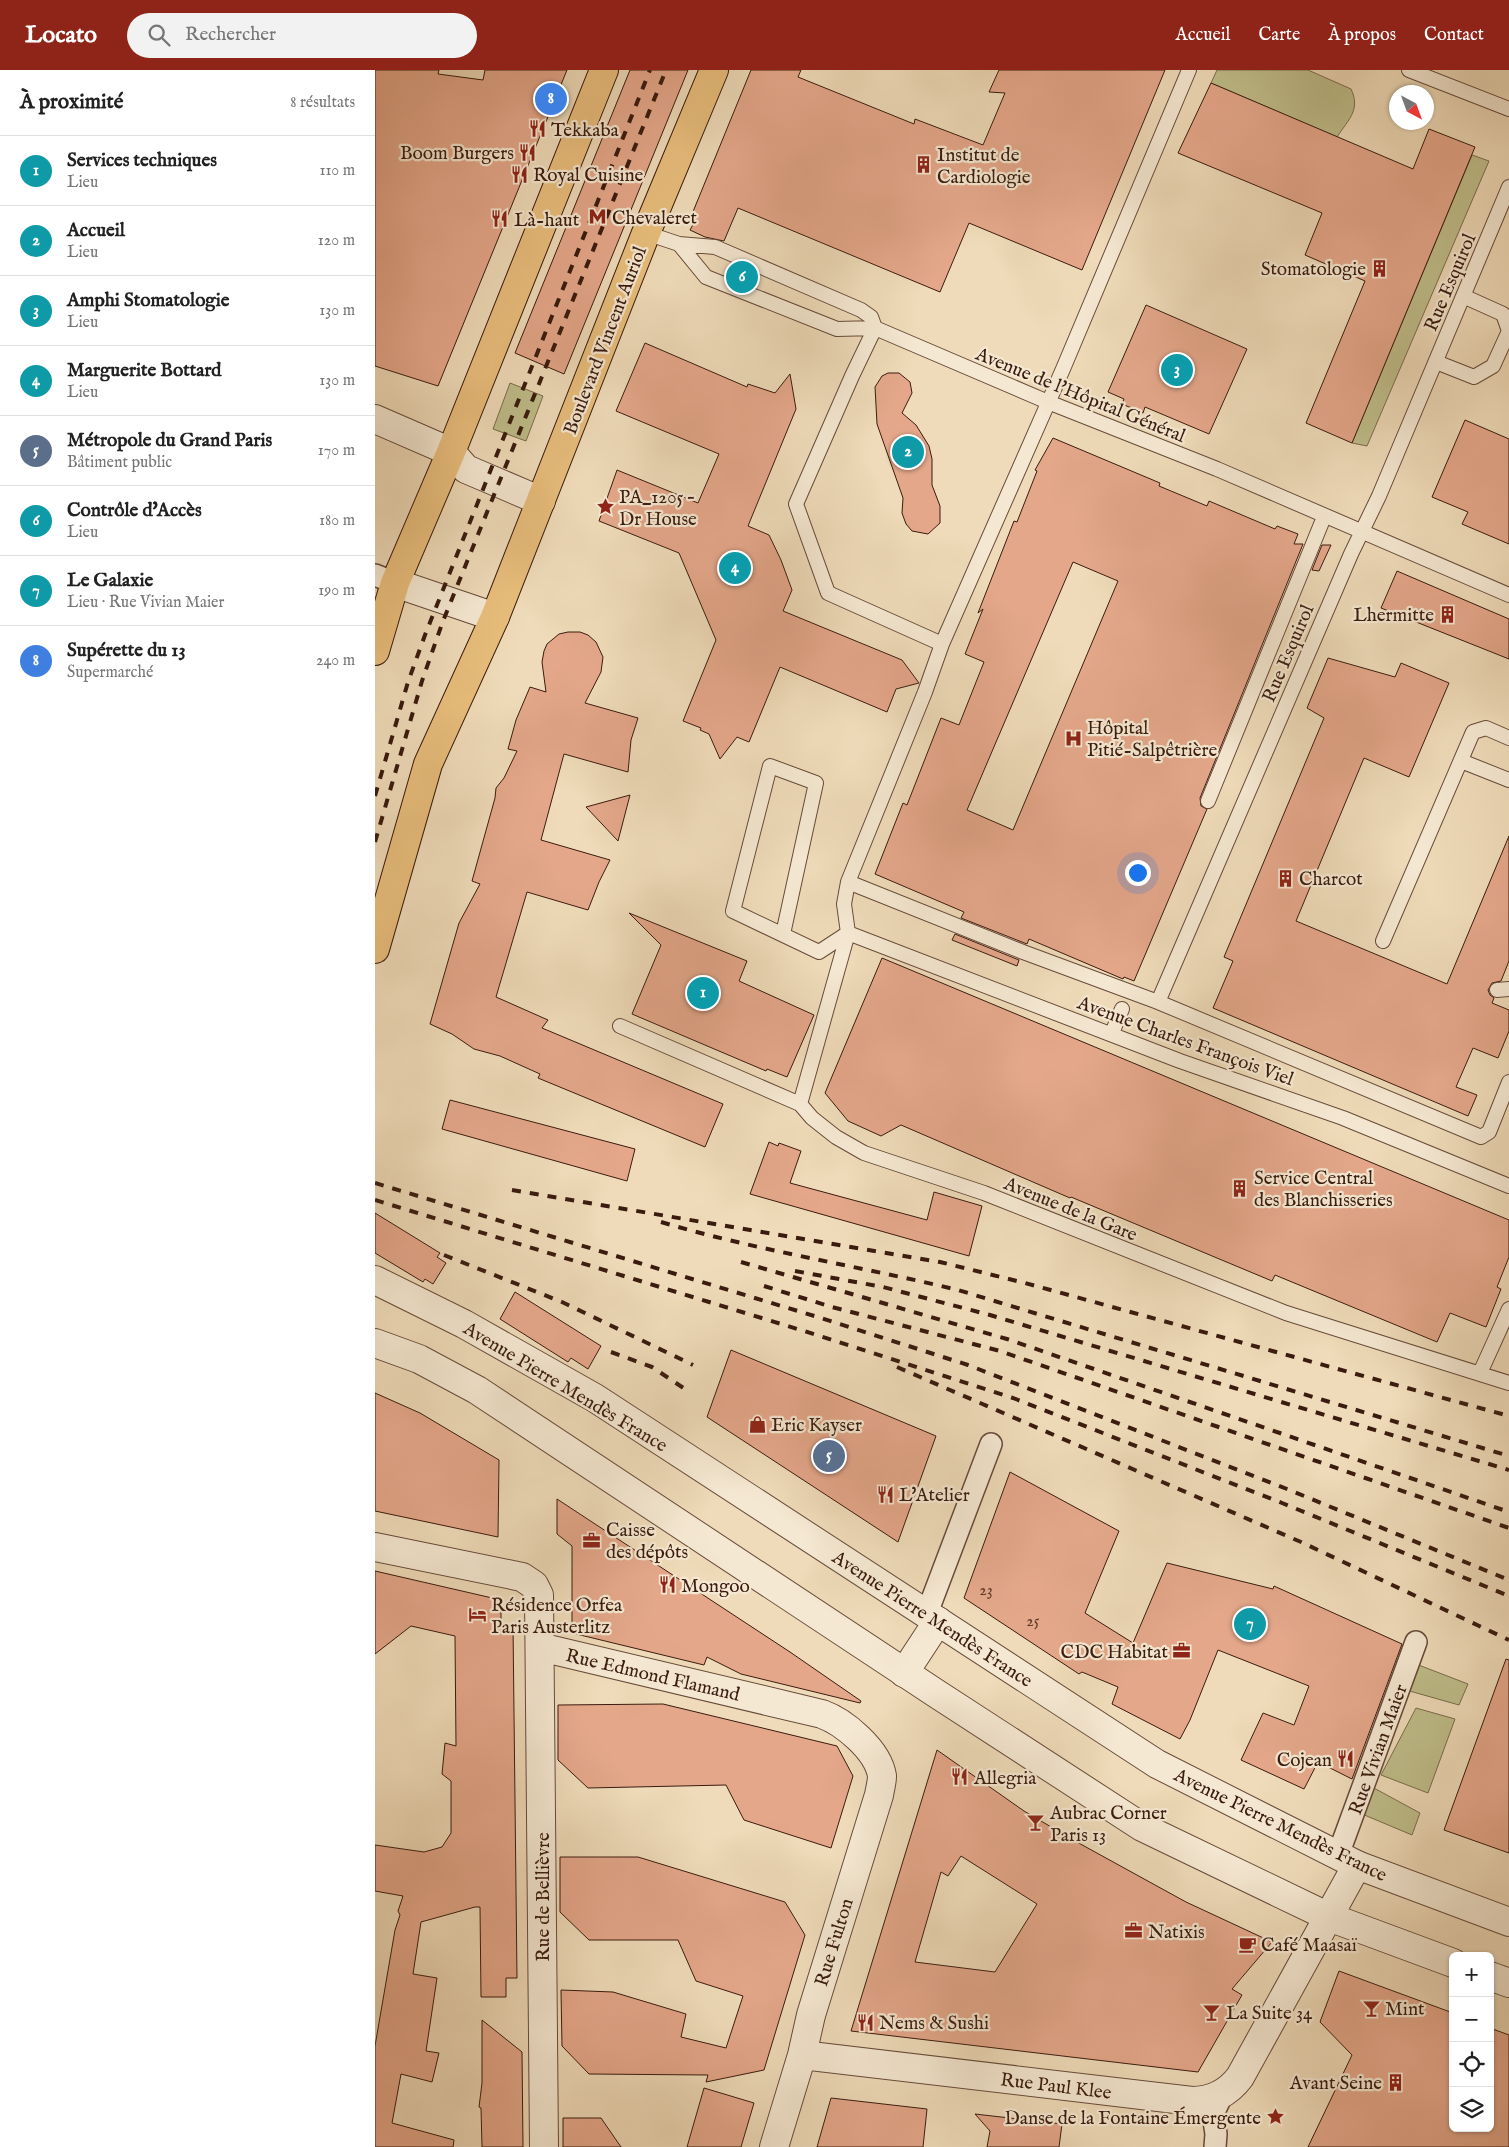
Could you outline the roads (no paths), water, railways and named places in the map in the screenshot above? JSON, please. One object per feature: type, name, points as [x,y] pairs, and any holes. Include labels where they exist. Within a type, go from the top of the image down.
[{"type":"main road","points":[[375,651],[385,579],[451,452],[604,70]]},
{"type":"main road","name":"Boulevard Vincent Auriol","points":[[375,949],[428,764],[495,617],[646,232],[714,70]]},
{"type":"street","points":[[375,419],[451,452],[466,470],[541,501]]},
{"type":"street","points":[[385,579],[495,617]]},
{"type":"street","name":"Avenue Pierre Mendès France","points":[[375,1280],[464,1324],[595,1398],[1157,1764],[1347,1860],[1509,1922]]},
{"type":"street","points":[[375,1344],[419,1359],[477,1390],[1142,1827],[1329,1917],[1449,1962]]},
{"type":"street","points":[[905,1673],[933,1617],[991,1444]]},
{"type":"street","name":"Rue Edmond Flamand","points":[[375,1547],[522,1577],[533,1586],[539,1595],[540,1648],[822,1714],[838,1722],[862,1742]]},
{"type":"street","name":"Rue Vivian Maier","points":[[1347,1860],[1416,1642]]},
{"type":"street","name":"Rue de Bellièvre","points":[[540,1648],[544,2147]]},
{"type":"street","name":"Rue Fulton","points":[[774,2147],[802,2055],[811,2015],[879,1795],[882,1777],[880,1770],[875,1758],[862,1742]]},
{"type":"street","name":"Rue Paul Klee","points":[[802,2055],[1192,2101],[1211,2099],[1235,2084],[1240,2077],[1329,1917],[1347,1860]]},
{"type":"street","points":[[1494,1977],[1509,1983]]},
{"type":"street","points":[[1215,2147],[1216,2134],[1213,2114],[1223,2093]]},
{"type":"lane","points":[[620,1026],[800,1104],[848,933],[844,904],[848,882],[925,692],[942,644],[1048,402],[1189,70]]},
{"type":"lane","points":[[1409,70],[1509,109]]},
{"type":"lane","name":"Rue Esquirol","points":[[1158,1002],[1336,586],[1379,496],[1509,186]]},
{"type":"lane","points":[[646,232],[679,244],[715,247],[861,310],[871,317],[875,328],[851,376],[796,504],[828,593],[942,644]]},
{"type":"lane","name":"Avenue de l'Hôpital Général","points":[[679,244],[706,277],[837,329],[875,328],[1048,402],[1217,469],[1324,517],[1509,595]]},
{"type":"lane","points":[[1436,362],[1474,377],[1493,366],[1509,331],[1503,314],[1463,296]]},
{"type":"lane","points":[[1208,801],[1324,517]]},
{"type":"lane","points":[[1383,941],[1473,732],[1486,728],[1509,738]]},
{"type":"lane","points":[[1461,761],[1509,780]]},
{"type":"lane","points":[[783,934],[816,783],[770,766],[733,911],[819,952],[848,933]]},
{"type":"lane","points":[[848,882],[1023,952],[1158,1002],[1481,1137],[1489,1132],[1509,1082]]},
{"type":"lane","name":"Avenue Charles François Viel","points":[[848,933],[1180,1061],[1343,1118],[1509,1186]]},
{"type":"lane","points":[[1112,1034],[1122,1009]]},
{"type":"lane","name":"Avenue de la Gare","points":[[800,1104],[813,1118],[836,1137],[864,1153],[983,1193],[1287,1313],[1509,1383]]},
{"type":"lane","points":[[1480,1374],[1509,1309]]},
{"type":"railway","points":[[375,796],[408,682],[425,635],[650,70]]},
{"type":"railway","points":[[375,842],[422,681],[443,621],[666,70]]},
{"type":"railway","points":[[375,1183],[821,1318],[968,1365],[1287,1489],[1509,1580]]},
{"type":"railway","points":[[512,1190],[940,1262],[1025,1283],[1509,1416]]},
{"type":"railway","points":[[375,1200],[804,1331],[1013,1398],[1282,1503],[1509,1596]]},
{"type":"railway","points":[[661,1222],[772,1250],[958,1290],[1509,1456]]},
{"type":"railway","points":[[444,1255],[562,1302],[693,1365]]},
{"type":"railway","points":[[741,1262],[1007,1339],[1509,1512]]},
{"type":"railway","points":[[795,1271],[883,1287],[990,1315],[1509,1470]]},
{"type":"railway","points":[[764,1286],[832,1307],[1000,1351],[1509,1528]]},
{"type":"railway","points":[[611,1352],[652,1367],[688,1391]]},
{"type":"railway","points":[[897,1367],[1301,1542],[1509,1640]]},
{"type":"place","name":"Supérette du 13","points":[[551,99]]},
{"type":"place","name":"Tekkaba","points":[[537,129]]},
{"type":"place","name":"Boom Burgers","points":[[528,152]]},
{"type":"place","name":"Institut de Cardiologie","points":[[923,165]]},
{"type":"place","name":"Royal Cuisine","points":[[519,174]]},
{"type":"place","name":"Chevaleret","points":[[598,217]]},
{"type":"place","name":"Là-haut","points":[[500,219]]},
{"type":"place","name":"Stomatologie","points":[[1380,268]]},
{"type":"place","name":"Contrôle d'Accès","points":[[742,277]]},
{"type":"place","name":"Amphi Stomatologie","points":[[1177,370]]},
{"type":"place","name":"Accueil","points":[[908,452]]},
{"type":"place","name":"PA_1205 – Dr House","points":[[605,507]]},
{"type":"place","name":"Marguerite Bottard","points":[[735,568]]},
{"type":"place","name":"Lhermitte","points":[[1448,614]]},
{"type":"place","name":"Hôpital Pitié-Salpêtrière","points":[[1073,738]]},
{"type":"place","name":"Charcot","points":[[1285,878]]},
{"type":"place","name":"Services techniques","points":[[703,993]]},
{"type":"place","name":"Service Central des Blanchisseries","points":[[1240,1188]]},
{"type":"place","name":"Eric Kayser","points":[[757,1424]]},
{"type":"place","name":"Métropole du Grand Paris","points":[[829,1456]]},
{"type":"place","name":"L'Atelier","points":[[885,1494]]},
{"type":"place","name":"Caisse des dépôts","points":[[592,1540]]},
{"type":"place","name":"Mongoo","points":[[667,1585]]},
{"type":"place","name":"Résidence Orfea Paris Austerlitz","points":[[477,1615]]},
{"type":"place","name":"Le Galaxie","points":[[1250,1624]]},
{"type":"place","name":"CDC Habitat","points":[[1182,1651]]},
{"type":"place","name":"Cojean","points":[[1346,1759]]},
{"type":"place","name":"Allegria","points":[[960,1777]]},
{"type":"place","name":"Aubrac Corner Paris 13","points":[[1036,1823]]},
{"type":"place","name":"Natixis","points":[[1134,1931]]},
{"type":"place","name":"Café Maasaï","points":[[1247,1944]]},
{"type":"place","name":"Mint","points":[[1371,2008]]},
{"type":"place","name":"La Suite 34","points":[[1212,2012]]},
{"type":"place","name":"Nems & Sushi","points":[[865,2022]]},
{"type":"place","name":"Avant Seine","points":[[1396,2082]]},
{"type":"place","name":"Danse de la Fontaine Émergente","points":[[1275,2117]]}]
